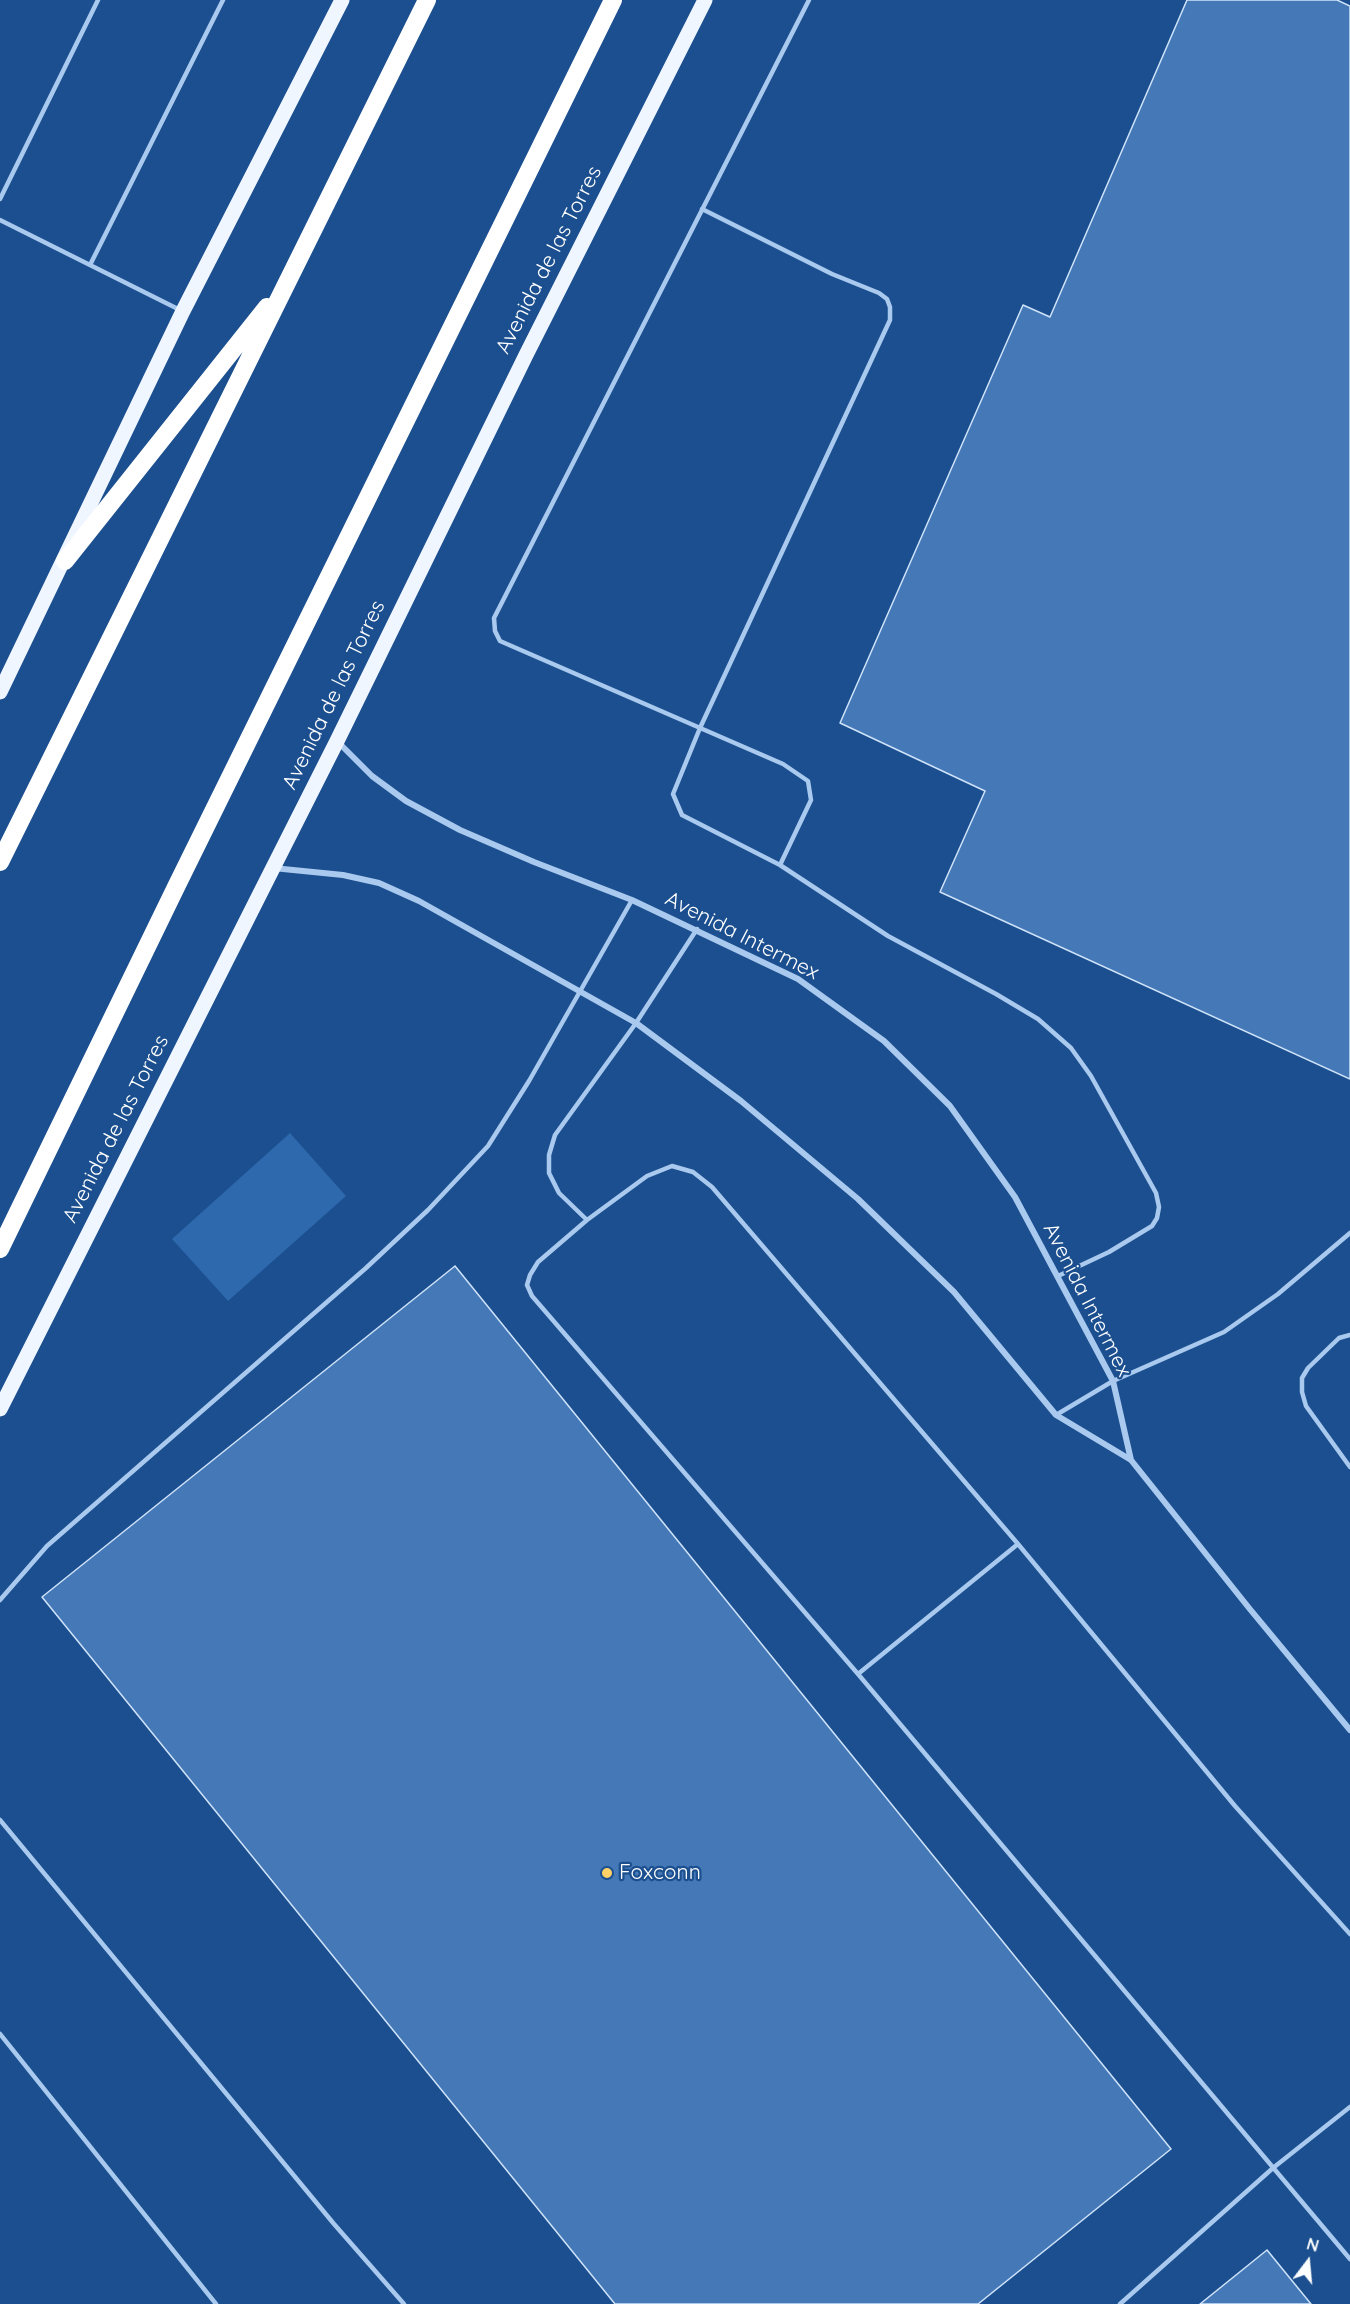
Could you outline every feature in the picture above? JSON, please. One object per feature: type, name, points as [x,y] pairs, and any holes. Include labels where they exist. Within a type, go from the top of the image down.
[{"type":"highway","points":[[0,861],[427,0]]},
{"type":"highway","points":[[0,1249],[614,0]]},
{"type":"highway","points":[[65,561],[289,280]]},
{"type":"main road","points":[[0,692],[65,561],[183,311],[342,0]]},
{"type":"main road","name":"Avenida de las Torres","points":[[0,1409],[337,741],[526,355],[705,0]]},
{"type":"street","name":"Avenida Intermex","points":[[337,741],[372,776],[406,801],[460,830],[632,900],[798,979],[884,1041],[950,1106],[1015,1197],[1113,1381],[1131,1460]]},
{"type":"street","name":"Avenida Intermex","points":[[272,868],[343,875],[379,883],[419,901],[636,1023],[741,1101],[858,1199],[954,1292],[1056,1415],[1131,1460],[1248,1608],[1350,1730]]},
{"type":"lane","points":[[0,199],[98,0]]},
{"type":"lane","points":[[90,265],[223,0]]},
{"type":"lane","points":[[780,865],[811,800],[808,781],[783,764],[500,641],[495,631],[494,618],[809,0]]},
{"type":"lane","points":[[702,209],[832,274],[879,293],[887,299],[890,307],[890,320],[700,728],[673,794],[682,815],[780,865],[888,936],[996,994],[1038,1020],[1071,1048],[1090,1076],[1156,1193],[1159,1207],[1157,1218],[1152,1226],[1059,1276]]},
{"type":"lane","points":[[0,220],[183,311]]},
{"type":"lane","points":[[0,1600],[47,1546],[366,1268],[428,1210],[488,1146],[529,1081],[632,900]]},
{"type":"lane","points":[[587,1220],[559,1193],[549,1173],[549,1155],[555,1135],[636,1023],[697,929]]},
{"type":"lane","points":[[1350,1934],[1235,1806],[1018,1544],[712,1187],[693,1172],[672,1166],[647,1176],[587,1220],[538,1262],[527,1285],[532,1296],[858,1674],[1350,2259]]},
{"type":"lane","points":[[1056,1415],[1113,1381],[1224,1332],[1278,1294],[1350,1233]]},
{"type":"lane","points":[[1350,1335],[1339,1338],[1308,1368],[1302,1378],[1302,1392],[1306,1406],[1350,1467]]},
{"type":"lane","points":[[858,1674],[1018,1544]]},
{"type":"lane","points":[[0,1820],[319,2206],[404,2304]]},
{"type":"lane","points":[[0,2034],[216,2304]]},
{"type":"lane","points":[[1120,2304],[1274,2168],[1350,2107]]},
{"type":"shaded area","points":[[290,1133],[346,1196],[228,1301],[172,1239]]},
{"type":"building","points":[[1187,0],[1337,0],[1350,6],[1350,1079],[940,892],[985,791],[840,723],[1023,305],[1050,317]]},
{"type":"building","name":"Foxconn","points":[[455,1266],[1171,2149],[978,2304],[615,2304],[42,1597]]},
{"type":"building","points":[[1267,2250],[1311,2304],[1200,2304]]},
{"type":"place","name":"Foxconn","points":[[607,1873]]}]
